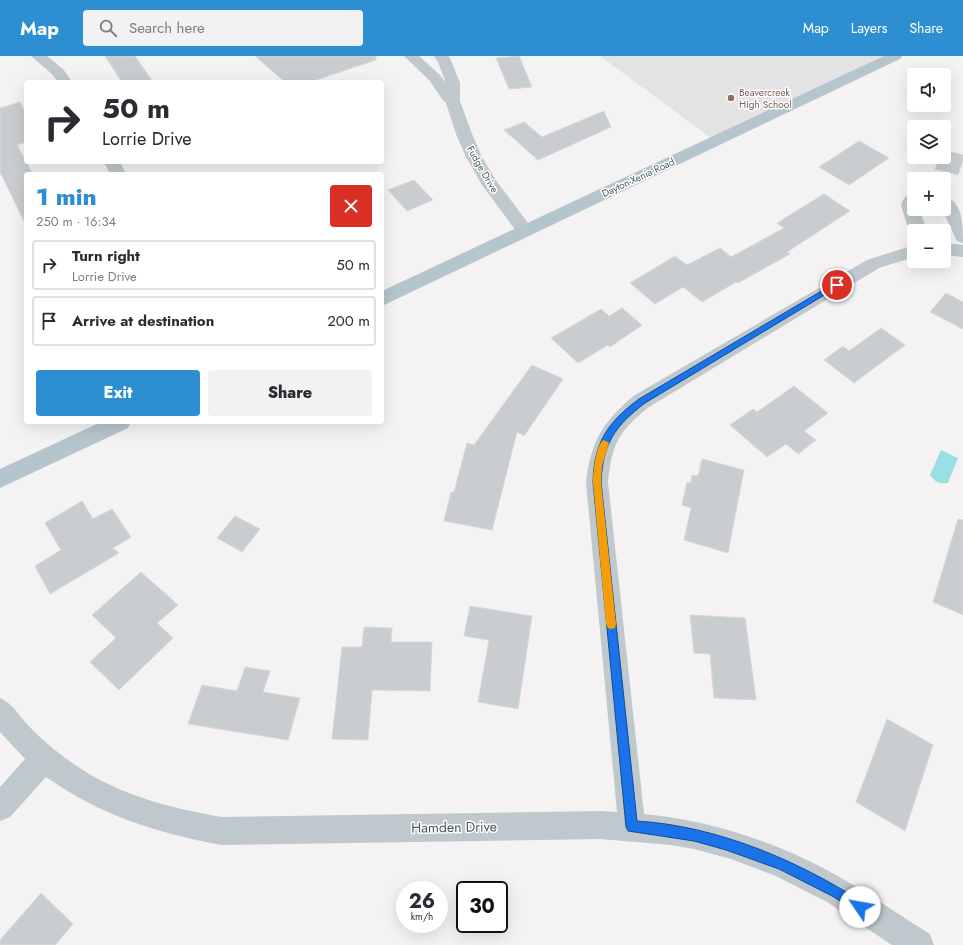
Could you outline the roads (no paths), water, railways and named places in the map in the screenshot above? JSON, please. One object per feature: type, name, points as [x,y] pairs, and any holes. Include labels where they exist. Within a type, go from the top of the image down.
[{"type":"main road","name":"Dayton-Xenia Road","points":[[384,298],[894,56]]},
{"type":"main road","points":[[0,480],[117,424]]},
{"type":"street","points":[[38,56],[58,72],[64,80]]},
{"type":"street","name":"Fudge Drive","points":[[411,56],[435,78],[447,96],[453,101]]},
{"type":"street","name":"Fudge Drive","points":[[441,56],[445,61],[453,83],[453,101],[464,134],[480,168],[488,181],[526,231]]},
{"type":"street","points":[[951,208],[963,238]]},
{"type":"street","points":[[951,250],[963,251]]},
{"type":"street","points":[[632,827],[597,482],[598,466],[605,440],[618,421],[642,401],[873,264],[907,252]]},
{"type":"street","name":"Hamden Drive","points":[[0,711],[8,723],[44,759],[76,782],[122,805],[170,821],[222,831],[600,825],[646,828],[694,835],[726,844],[782,864],[836,892],[919,945]]},
{"type":"street","points":[[0,807],[44,759]]},
{"type":"water","points":[[941,450],[958,458],[948,483],[938,482],[930,475]]},
{"type":"place","name":"Beavercreek High School","points":[[731,98]]}]
